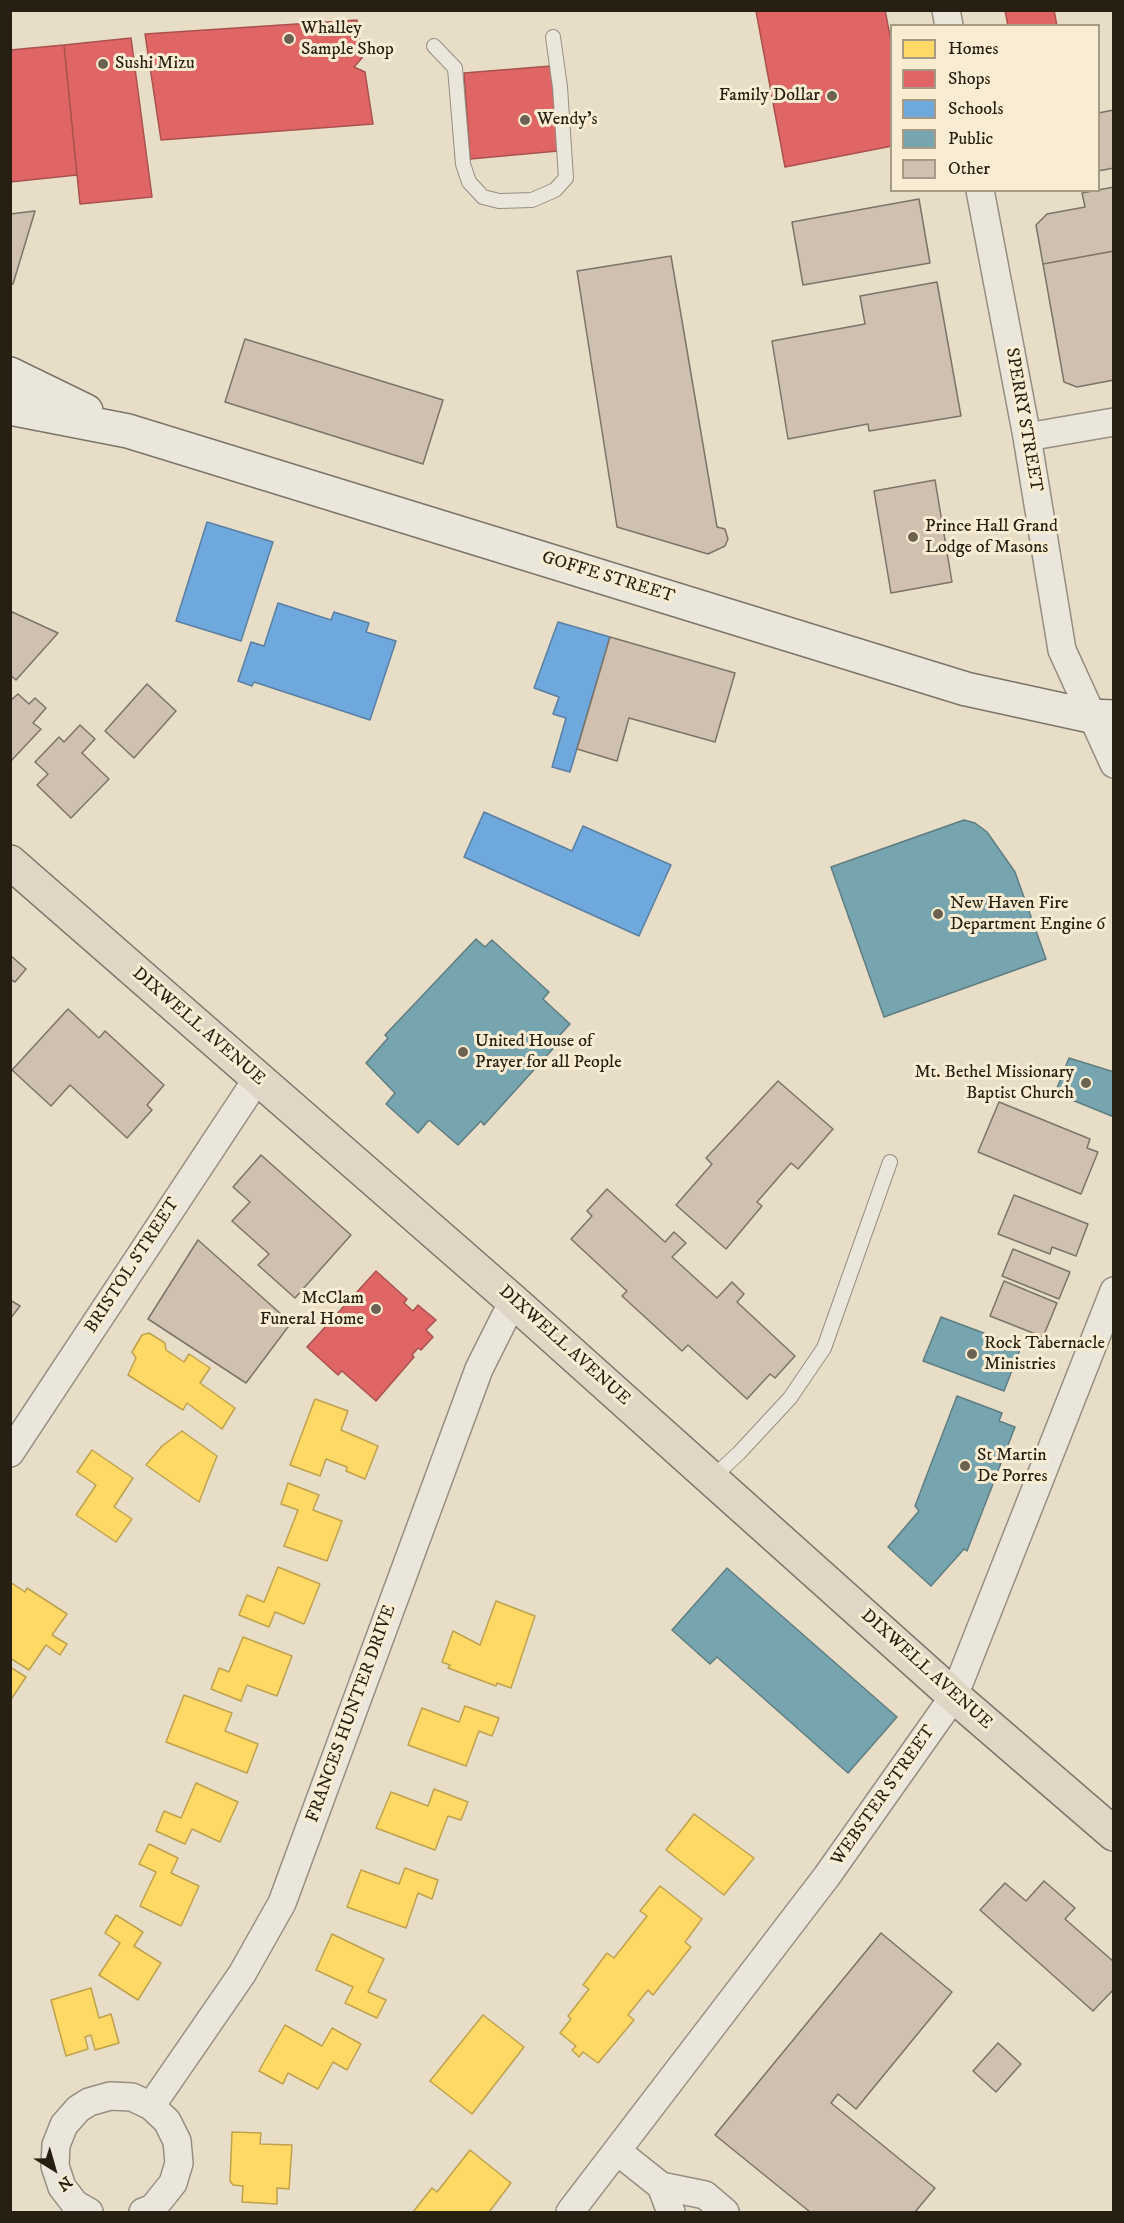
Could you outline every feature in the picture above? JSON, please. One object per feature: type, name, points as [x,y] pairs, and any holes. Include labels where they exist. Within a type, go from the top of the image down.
[{"type":"main road","name":"GOFFE STREET","points":[[10,374],[128,431]]},
{"type":"main road","name":"GOFFE STREET","points":[[10,408],[128,431],[966,689],[1106,722]]},
{"type":"main road","name":"DIXWELL AVENUE","points":[[10,862],[513,1301],[954,1696],[1113,1834]]},
{"type":"street","name":"SPERRY STREET","points":[[980,192],[1027,437],[1062,650],[1106,722]]},
{"type":"street","points":[[1027,437],[1113,422]]},
{"type":"street","points":[[1106,722],[1113,764]]},
{"type":"street","name":"BRISTOL STREET","points":[[10,1453],[257,1079]]},
{"type":"street","name":"WEBSTER STREET","points":[[570,2212],[827,1876],[954,1696],[1113,1291]]},
{"type":"street","name":"FRANCES HUNTER DRIVE","points":[[151,2106],[242,1974],[282,1903],[479,1369],[513,1301]]},
{"type":"street","points":[[77,2210],[62,2187],[55,2166],[56,2145],[64,2125],[78,2109],[89,2102],[110,2096],[132,2097],[151,2106],[167,2121],[177,2141],[179,2163],[168,2193],[153,2208],[143,2212]]},
{"type":"street","points":[[617,2151],[661,2186],[705,2195],[725,2212]]},
{"type":"street","points":[[661,2186],[671,2212]]},
{"type":"lane","points":[[434,46],[455,68],[464,164],[469,182],[483,197],[500,201],[532,200],[555,190],[566,178],[567,160],[553,37]]},
{"type":"lane","points":[[711,1479],[739,1454],[790,1398],[824,1348],[890,1162]]},
{"type":"building: Homes","points":[[149,1333],[165,1343],[166,1350],[184,1362],[189,1354],[210,1368],[200,1383],[235,1408],[222,1429],[187,1403],[183,1410],[128,1375],[136,1358],[132,1352],[142,1335]]},
{"type":"building: Homes","points":[[315,1399],[348,1411],[341,1430],[378,1446],[365,1479],[346,1471],[347,1467],[326,1459],[320,1476],[290,1465]]},
{"type":"building: Homes","points":[[182,1431],[217,1456],[199,1502],[146,1465],[162,1446]]},
{"type":"building: Homes","points":[[92,1450],[133,1478],[114,1507],[132,1519],[116,1542],[76,1515],[96,1485],[77,1472]]},
{"type":"building: Homes","points":[[288,1483],[319,1495],[313,1510],[342,1521],[327,1561],[284,1546],[298,1510],[281,1504]]},
{"type":"building: Homes","points":[[278,1567],[320,1584],[304,1624],[275,1612],[269,1627],[239,1615],[247,1595],[264,1602]]},
{"type":"building: Homes","points":[[10,1582],[25,1592],[27,1588],[67,1614],[52,1635],[67,1644],[60,1655],[46,1645],[29,1670],[10,1658]]},
{"type":"building: Homes","points":[[496,1601],[535,1616],[511,1688],[497,1683],[496,1686],[448,1668],[450,1665],[442,1662],[453,1631],[480,1645]]},
{"type":"building: Homes","points":[[243,1637],[292,1656],[277,1696],[247,1685],[241,1701],[211,1689],[219,1668],[229,1672]]},
{"type":"building: Homes","points":[[10,1667],[26,1677],[10,1701]]},
{"type":"building: Homes","points":[[184,1695],[232,1713],[225,1731],[258,1744],[247,1773],[166,1742]]},
{"type":"building: Homes","points":[[465,1706],[499,1718],[492,1736],[479,1731],[466,1766],[408,1745],[422,1708],[459,1722]]},
{"type":"building: Homes","points":[[196,1783],[238,1802],[220,1842],[192,1829],[185,1844],[156,1831],[164,1811],[181,1818]]},
{"type":"building: Homes","points":[[434,1789],[468,1802],[461,1820],[448,1816],[435,1850],[376,1828],[391,1792],[428,1806]]},
{"type":"building: Homes","points":[[694,1814],[754,1858],[724,1895],[666,1850]]},
{"type":"building: Homes","points":[[149,1844],[178,1858],[171,1873],[199,1886],[181,1926],[140,1906],[156,1872],[139,1864]]},
{"type":"building: Homes","points":[[405,1868],[438,1880],[432,1899],[418,1893],[406,1928],[347,1907],[361,1870],[399,1884]]},
{"type":"building: Homes","points":[[660,1886],[702,1919],[685,1942],[691,1947],[653,1995],[648,1990],[628,2015],[634,2020],[598,2063],[583,2052],[579,2057],[572,2050],[576,2046],[560,2033],[571,2019],[568,2016],[589,1989],[583,1985],[607,1953],[614,1958],[647,1916],[640,1911]]},
{"type":"building: Homes","points":[[116,1915],[143,1932],[134,1946],[161,1963],[138,2000],[99,1975],[120,1943],[105,1933]]},
{"type":"building: Homes","points":[[332,1934],[384,1959],[368,1992],[386,2000],[377,2018],[345,2003],[353,1987],[316,1970]]},
{"type":"building: Homes","points":[[91,1988],[99,2018],[111,2014],[119,2043],[95,2050],[91,2035],[85,2037],[88,2049],[66,2056],[51,2000]]},
{"type":"building: Homes","points":[[483,2015],[524,2047],[472,2114],[430,2081]]},
{"type":"building: Homes","points":[[285,2025],[322,2046],[332,2028],[361,2044],[347,2070],[333,2062],[318,2089],[288,2073],[283,2084],[259,2071]]},
{"type":"building: Homes","points":[[232,2132],[261,2133],[260,2144],[292,2145],[289,2189],[277,2188],[277,2204],[242,2202],[243,2186],[233,2185],[230,2181]]},
{"type":"building: Homes","points":[[470,2150],[511,2183],[489,2212],[413,2212],[432,2188],[437,2192]]},
{"type":"building: Shops","name":"Family Dollar","points":[[885,10],[890,36],[890,146],[785,167],[756,11]]},
{"type":"building: Shops","points":[[1005,10],[1054,10],[1057,24],[1008,24]]},
{"type":"building: Shops","points":[[357,20],[362,58],[354,67],[365,72],[373,124],[161,140],[145,34]]},
{"type":"building: Shops","points":[[131,38],[152,197],[80,204],[64,45]]},
{"type":"building: Shops","points":[[64,45],[77,175],[10,182],[10,50]]},
{"type":"building: Shops","points":[[551,66],[558,151],[470,159],[464,73]]},
{"type":"building: Shops","points":[[376,1271],[407,1299],[404,1303],[413,1311],[418,1305],[436,1320],[426,1330],[433,1337],[421,1350],[418,1348],[412,1355],[414,1357],[376,1401],[342,1371],[338,1375],[307,1347]]},
{"type":"building: Schools","points":[[207,522],[273,542],[241,641],[176,621]]},
{"type":"building: Schools","points":[[278,603],[331,620],[334,612],[369,623],[366,632],[396,641],[370,720],[254,682],[252,686],[238,681],[251,642],[264,646]]},
{"type":"building: Schools","points":[[558,622],[610,637],[570,772],[552,767],[566,718],[553,714],[559,697],[534,688]]},
{"type":"building: Schools","points":[[484,812],[572,851],[583,826],[671,865],[639,936],[464,857]]},
{"type":"building: Public","points":[[964,820],[975,823],[987,832],[1015,872],[1046,959],[884,1017],[831,867]]},
{"type":"building: Public","name":"United House of Prayer for all People","points":[[476,939],[485,947],[492,940],[549,992],[543,999],[570,1024],[557,1038],[560,1041],[484,1125],[481,1121],[458,1145],[429,1120],[418,1133],[386,1104],[395,1093],[366,1063],[388,1038],[385,1035]]},
{"type":"building: Public","name":"Mt. Bethel Missionary Baptist Church","points":[[1069,1058],[1114,1072],[1114,1117],[1055,1093]]},
{"type":"building: Public","name":"Rock Tabernacle Ministries","points":[[941,1317],[1021,1347],[1004,1391],[923,1361]]},
{"type":"building: Public","name":"St Martin De Porres","points":[[957,1396],[1002,1413],[999,1421],[1015,1427],[967,1551],[964,1549],[931,1586],[888,1547],[919,1511],[915,1506]]},
{"type":"building: Public","points":[[727,1568],[897,1717],[848,1773],[717,1657],[710,1664],[672,1630]]},
{"type":"building: Other","points":[[1114,110],[1114,168],[1100,171],[1100,113]]},
{"type":"building: Other","points":[[1114,187],[1114,251],[1043,264],[1036,225],[1047,214],[1085,207],[1082,193],[1100,192],[1100,190]]},
{"type":"building: Other","points":[[919,199],[930,263],[803,285],[792,222]]},
{"type":"building: Other","points":[[35,211],[13,284],[10,284],[10,214]]},
{"type":"building: Other","points":[[1114,251],[1114,380],[1077,387],[1064,382],[1043,264]]},
{"type":"building: Other","points":[[671,256],[717,527],[725,529],[728,539],[725,546],[708,554],[617,527],[577,271]]},
{"type":"building: Other","points":[[937,282],[961,416],[869,431],[868,424],[788,439],[772,341],[865,324],[860,296]]},
{"type":"building: Other","points":[[245,339],[443,400],[423,464],[225,402]]},
{"type":"building: Other","name":"Prince Hall Grand Lodge of Masons","points":[[935,480],[952,582],[891,593],[874,491]]},
{"type":"building: Other","points":[[10,611],[58,633],[16,680],[10,675]]},
{"type":"building: Other","points":[[610,637],[735,673],[715,742],[629,718],[617,761],[577,749]]},
{"type":"building: Other","points":[[147,684],[176,711],[134,758],[105,731]]},
{"type":"building: Other","points":[[18,694],[29,704],[35,698],[46,708],[33,723],[41,729],[10,762],[10,701]]},
{"type":"building: Other","points":[[80,725],[95,739],[82,753],[109,779],[71,818],[37,785],[48,774],[35,762],[59,737],[64,742]]},
{"type":"building: Other","points":[[10,955],[26,969],[15,982],[10,979]]},
{"type":"building: Other","points":[[68,1009],[99,1038],[105,1031],[164,1085],[147,1105],[152,1110],[127,1138],[70,1085],[51,1106],[12,1070]]},
{"type":"building: Other","points":[[778,1081],[833,1129],[798,1169],[791,1163],[757,1202],[762,1206],[726,1249],[676,1205],[712,1164],[706,1158]]},
{"type":"building: Other","points":[[999,1102],[1090,1139],[1087,1148],[1098,1152],[1081,1194],[978,1152]]},
{"type":"building: Other","points":[[261,1155],[351,1235],[295,1298],[258,1265],[269,1254],[232,1221],[250,1202],[233,1187]]},
{"type":"building: Other","points":[[607,1189],[665,1242],[674,1232],[686,1243],[672,1257],[717,1298],[732,1282],[744,1294],[737,1302],[795,1356],[775,1378],[770,1374],[747,1399],[688,1345],[682,1351],[622,1296],[627,1291],[571,1239],[592,1216],[587,1211]]},
{"type":"building: Other","points":[[1014,1195],[1088,1224],[1076,1256],[1052,1247],[1050,1254],[998,1234]]},
{"type":"building: Other","points":[[198,1240],[291,1323],[246,1383],[148,1319]]},
{"type":"building: Other","points":[[1013,1249],[1070,1272],[1059,1299],[1002,1276]]},
{"type":"building: Other","points":[[1004,1281],[1057,1303],[1043,1337],[990,1316]]},
{"type":"building: Other","points":[[10,1300],[20,1306],[10,1319]]},
{"type":"building: Other","points":[[1044,1881],[1075,1908],[1065,1919],[1114,1962],[1114,1989],[1093,2011],[980,1910],[1005,1883],[1026,1901]]},
{"type":"building: Other","points":[[881,1933],[952,1992],[856,2109],[838,2094],[831,2103],[935,2188],[915,2212],[810,2212],[715,2135]]},
{"type":"building: Other","points":[[998,2043],[1021,2064],[996,2092],[973,2071]]},
{"type":"place","name":"Whalley Sample Shop","points":[[289,39]]},
{"type":"place","name":"Sushi Mizu","points":[[103,64]]},
{"type":"place","name":"Family Dollar","points":[[832,96]]},
{"type":"place","name":"Wendy's","points":[[525,120]]},
{"type":"place","name":"Prince Hall Grand Lodge of Masons","points":[[913,537]]},
{"type":"place","name":"New Haven Fire Department Engine 6","points":[[938,914]]},
{"type":"place","name":"United House of Prayer for all People","points":[[463,1052]]},
{"type":"place","name":"Mt. Bethel Missionary Baptist Church","points":[[1086,1083]]},
{"type":"place","name":"McClam Funeral Home","points":[[376,1309]]},
{"type":"place","name":"Rock Tabernacle Ministries","points":[[972,1354]]},
{"type":"place","name":"St Martin De Porres","points":[[965,1466]]}]
